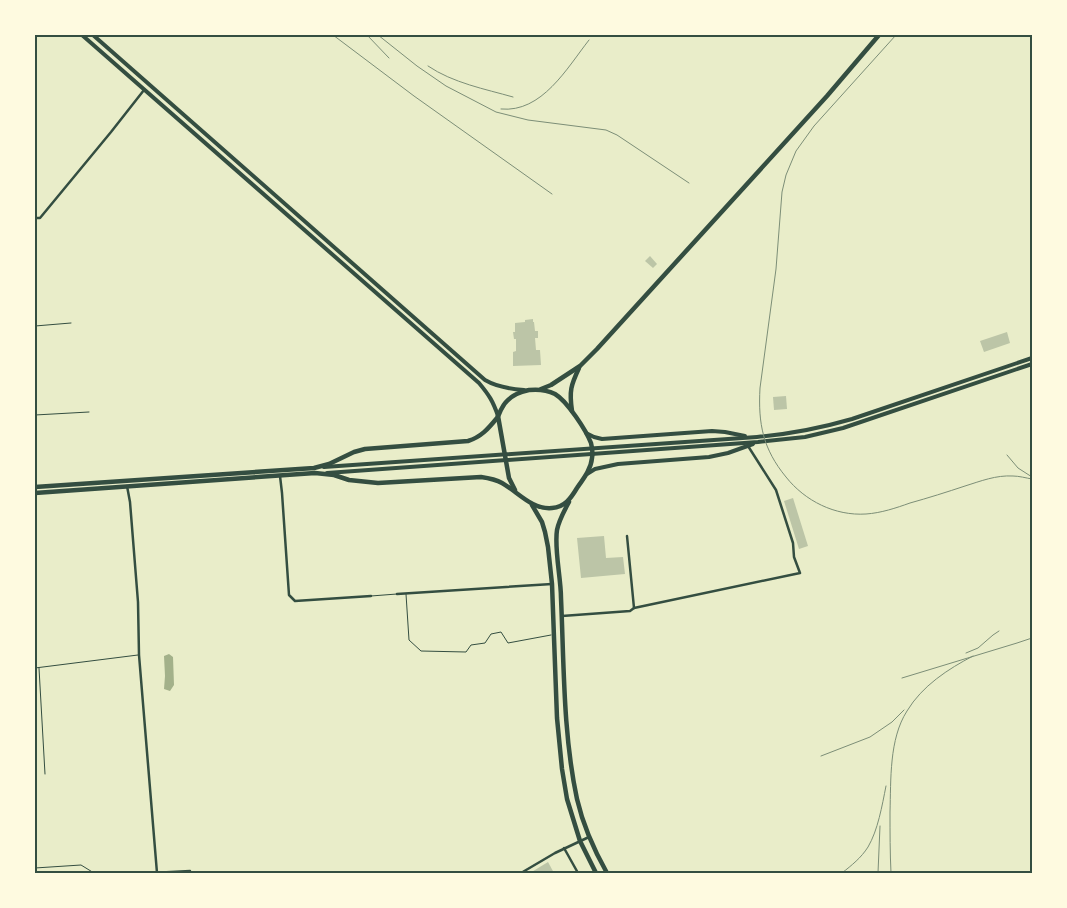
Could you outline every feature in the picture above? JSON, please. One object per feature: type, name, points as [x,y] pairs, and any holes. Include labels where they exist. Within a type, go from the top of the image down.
[{"type":"main road","points":[[82,35],[479,383],[494,404],[498,416],[509,478],[516,493]]},
{"type":"main road","points":[[93,35],[485,380],[494,385],[512,390],[541,390],[556,395],[572,412],[586,433],[591,443],[592,451],[590,467],[569,500],[560,521],[557,532],[557,547],[561,581],[568,738],[578,800],[589,837],[607,873]]},
{"type":"main road","points":[[541,390],[580,366],[827,96],[879,35]]},
{"type":"main road","points":[[35,493],[280,476],[314,471],[475,456],[757,437],[804,431],[841,422],[1032,358]]},
{"type":"main road","points":[[35,487],[476,462],[805,437],[843,428],[1032,364]]},
{"type":"main road","points":[[572,412],[571,385],[580,366]]},
{"type":"main road","points":[[314,471],[354,452],[365,449],[468,442],[485,432],[498,416],[507,400],[526,390]]},
{"type":"main road","points":[[586,433],[602,439],[712,432],[757,437]]},
{"type":"main road","points":[[586,474],[611,465],[709,457],[728,453],[758,442]]},
{"type":"main road","points":[[314,471],[349,480],[378,482],[481,477],[493,479],[504,484],[532,504],[541,508],[551,509],[569,500]]},
{"type":"main road","points":[[532,504],[540,517],[545,532],[552,584],[557,718],[562,770],[567,798],[580,841],[596,873]]},
{"type":"street","points":[[35,218],[40,218],[144,90]]},
{"type":"street","points":[[562,616],[630,611],[634,608],[800,573],[776,490],[748,446]]},
{"type":"street","points":[[280,476],[289,596],[295,601],[370,596]]},
{"type":"street","points":[[126,481],[130,502],[138,602],[139,655],[157,873]]},
{"type":"street","points":[[627,536],[634,608]]},
{"type":"street","points":[[397,594],[552,584]]},
{"type":"street","points":[[521,873],[544,858],[589,837]]},
{"type":"street","points":[[564,848],[578,873]]},
{"type":"street","points":[[152,873],[190,873]]},
{"type":"lane","points":[[35,326],[71,323]]},
{"type":"lane","points":[[35,415],[89,412]]},
{"type":"lane","points":[[406,593],[409,640],[421,651],[466,652],[470,645],[485,643],[491,634],[502,632],[508,643],[554,634]]},
{"type":"lane","points":[[370,596],[397,594]]},
{"type":"lane","points":[[35,668],[139,655]]},
{"type":"lane","points":[[39,668],[45,774]]},
{"type":"lane","points":[[35,868],[81,865],[94,873]]},
{"type":"shaded area","points":[[169,654],[173,657],[174,685],[170,691],[164,689],[164,656]]},
{"type":"building","points":[[650,256],[657,264],[653,268],[645,261]]},
{"type":"building","points":[[533,319],[535,331],[538,331],[538,338],[535,338],[536,350],[540,350],[541,365],[513,366],[513,352],[516,351],[516,339],[514,339],[513,332],[515,332],[515,323]]},
{"type":"building","points":[[1007,332],[1010,343],[984,352],[980,341]]},
{"type":"building","points":[[786,396],[787,409],[774,410],[773,397]]},
{"type":"building","points":[[793,498],[808,546],[799,549],[784,501]]},
{"type":"building","points":[[604,536],[606,558],[623,557],[625,574],[581,578],[577,538]]},
{"type":"building","points":[[548,862],[554,873],[530,873]]},
{"type":"railway","points":[[333,35],[414,96],[552,194]]},
{"type":"railway","points":[[367,35],[389,58]]},
{"type":"railway","points":[[378,35],[446,86],[496,112],[528,120],[606,130],[617,135],[689,183]]},
{"type":"railway","points":[[896,35],[814,126],[796,151],[786,175],[782,192],[776,269],[760,388],[761,425],[767,446],[778,467],[802,493],[811,500],[832,510],[854,514],[883,511],[995,477],[1015,476],[1032,479]]},
{"type":"railway","points":[[501,109],[516,108],[529,104],[541,96],[562,75],[589,40]]},
{"type":"railway","points":[[428,66],[458,81],[513,97]]},
{"type":"railway","points":[[1007,455],[1018,468],[1032,477]]},
{"type":"railway","points":[[966,653],[978,648],[999,631]]},
{"type":"railway","points":[[902,678],[1032,638]]},
{"type":"railway","points":[[891,873],[891,773],[894,747],[901,722],[913,702],[928,686],[973,656]]},
{"type":"railway","points":[[821,756],[870,737],[892,722],[904,710]]},
{"type":"railway","points":[[842,873],[868,847],[879,818],[886,786]]},
{"type":"railway","points":[[878,873],[880,826]]}]
